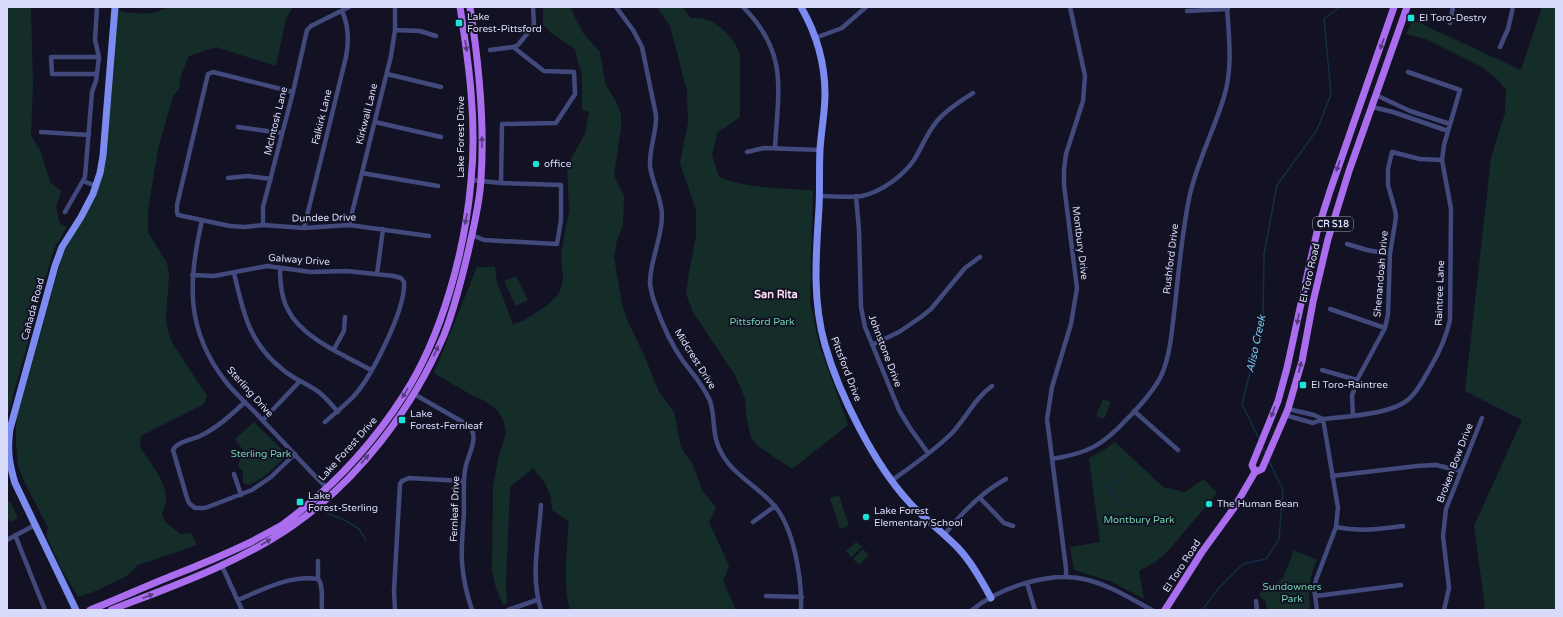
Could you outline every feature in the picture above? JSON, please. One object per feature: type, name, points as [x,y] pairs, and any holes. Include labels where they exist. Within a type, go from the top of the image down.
[{"type":"main road","name":"Lake Forest Drive","points":[[90,610],[199,566],[281,526],[327,488],[365,448],[386,422],[405,394],[423,359],[449,291],[462,242],[472,180],[470,80],[460,7]]},
{"type":"main road","name":"Lake Forest Drive","points":[[111,610],[222,566],[265,543],[302,519],[349,477],[396,422],[414,394],[444,335],[460,286],[472,235],[481,181],[482,132],[480,79],[470,7]]},
{"type":"main road","name":"El Toro Road","points":[[1255,472],[1252,465],[1267,429],[1287,368],[1317,232],[1344,149],[1394,7]]},
{"type":"main road","name":"El Toro Road","points":[[1165,610],[1202,552],[1234,508],[1255,472],[1262,469],[1287,412],[1302,361],[1313,302],[1328,239],[1349,171],[1407,7]]},
{"type":"main road","points":[[199,566],[222,566],[232,551]]},
{"type":"street","points":[[65,212],[83,181],[89,135],[92,92],[97,74],[99,57],[95,40],[97,7]]},
{"type":"street","name":"Cañada Road","points":[[76,610],[16,483],[10,465],[8,446],[10,429],[55,266],[62,247],[89,203],[96,186],[103,156],[115,7]]},
{"type":"street","points":[[342,11],[349,7]]},
{"type":"street","name":"Kirkwall Lane","points":[[349,225],[392,56],[395,30],[395,7]]},
{"type":"street","points":[[490,50],[518,45],[534,25],[533,7]]},
{"type":"street","name":"Midcrest Drive","points":[[616,7],[633,30],[642,48],[656,115],[651,148],[650,168],[659,196],[662,215],[658,244],[650,274],[650,284],[654,299],[669,337],[682,359],[701,385],[710,402],[714,434],[722,454],[737,474],[754,486],[775,506],[787,527],[801,579],[802,610]]},
{"type":"street","points":[[743,7],[758,22],[764,32],[772,49],[777,66],[778,89],[775,148]]},
{"type":"street","name":"Pittsford Drive","points":[[801,7],[815,38],[823,68],[825,94],[820,150],[816,258],[816,296],[824,343],[846,399],[870,446],[892,481],[910,504],[958,548],[982,581],[991,598]]},
{"type":"street","points":[[815,38],[842,28],[866,7]]},
{"type":"street","name":"Montbury Drive","points":[[1066,577],[1048,429],[1048,410],[1052,387],[1071,324],[1077,288],[1064,185],[1064,170],[1066,154],[1083,101],[1086,76],[1070,7]]},
{"type":"street","points":[[1450,23],[1452,7]]},
{"type":"street","points":[[1500,47],[1508,29],[1513,7]]},
{"type":"street","points":[[1188,11],[1228,8]]},
{"type":"street","name":"Rushford Drive","points":[[1052,459],[1071,456],[1098,445],[1117,430],[1155,386],[1162,374],[1170,347],[1182,246],[1190,195],[1198,165],[1228,83],[1230,53],[1228,8]]},
{"type":"street","name":"McIntosh Lane","points":[[263,225],[264,207],[307,30],[342,11]]},
{"type":"street","name":"Falkirk Lane","points":[[304,228],[346,57],[348,29],[342,11]]},
{"type":"street","points":[[395,30],[420,31],[436,36]]},
{"type":"street","points":[[501,183],[502,124],[556,123],[575,94],[574,72],[544,70],[513,47]]},
{"type":"street","points":[[97,74],[52,74],[52,57],[99,57]]},
{"type":"street","name":"Dundee Drive","points":[[293,92],[211,72],[206,76],[176,209],[178,215],[230,226],[245,227],[263,225],[304,228],[349,225],[428,236]]},
{"type":"street","name":"Raintree Lane","points":[[1287,412],[1305,421],[1313,423],[1323,419],[1388,410],[1398,406],[1408,400],[1420,385],[1436,358],[1447,335],[1450,320],[1451,209],[1442,160],[1448,131],[1460,90],[1408,72]]},
{"type":"street","points":[[387,74],[441,87]]},
{"type":"street","points":[[819,196],[856,196],[875,192],[897,178],[914,160],[927,135],[938,121],[951,108],[973,93]]},
{"type":"street","points":[[1376,95],[1401,107],[1450,124]]},
{"type":"street","points":[[1372,107],[1399,114],[1448,131]]},
{"type":"street","points":[[1399,114],[1401,107]]},
{"type":"street","points":[[1428,124],[1430,118]]},
{"type":"street","points":[[375,122],[441,137]]},
{"type":"street","points":[[238,127],[282,133]]},
{"type":"street","points":[[41,132],[89,135]]},
{"type":"street","points":[[747,152],[758,149],[775,148],[820,150]]},
{"type":"street","name":"Shenandoah Drive","points":[[1353,414],[1352,396],[1357,380],[1384,328],[1388,314],[1390,297],[1390,254],[1396,217],[1388,185],[1388,169],[1392,152],[1420,159],[1442,160]]},
{"type":"street","points":[[362,173],[438,186]]},
{"type":"street","points":[[228,178],[248,176],[271,178]]},
{"type":"street","points":[[472,180],[501,183],[561,185],[562,220],[557,244],[484,240],[472,235]]},
{"type":"street","points":[[83,181],[96,186]]},
{"type":"street","name":"Johnstone Drive","points":[[856,196],[859,230],[861,307],[865,327],[899,410],[928,453]]},
{"type":"street","name":"Sterling Drive","points":[[202,220],[195,250],[192,276],[192,301],[198,329],[210,358],[226,382],[327,488]]},
{"type":"street","points":[[377,274],[383,229]]},
{"type":"street","points":[[1347,244],[1367,250],[1390,254]]},
{"type":"street","points":[[872,345],[899,332],[931,309],[965,268],[980,257]]},
{"type":"street","name":"Galway Drive","points":[[192,276],[214,276],[234,273],[261,266],[311,272],[347,271],[400,278],[404,282],[403,295],[392,330],[380,356],[371,370]]},
{"type":"street","points":[[280,268],[283,297],[297,324],[310,335],[371,370],[354,397],[325,422]]},
{"type":"street","points":[[234,273],[248,327],[256,341],[282,369],[317,390],[338,412]]},
{"type":"street","points":[[1330,309],[1384,328]]},
{"type":"street","points":[[334,349],[344,331],[345,317]]},
{"type":"street","points":[[1322,370],[1357,380]]},
{"type":"street","points":[[263,420],[300,381]]},
{"type":"street","points":[[892,481],[951,434],[982,395],[992,386]]},
{"type":"street","name":"Fernleaf Drive","points":[[414,394],[473,429],[475,439],[468,457],[463,481],[462,561],[465,584],[472,610]]},
{"type":"street","points":[[245,402],[228,418],[209,431],[175,447],[173,454],[182,477],[189,503],[195,508],[205,508],[241,496],[264,483],[295,454]]},
{"type":"street","points":[[1134,411],[1178,450]]},
{"type":"street","points":[[1287,412],[1307,413],[1323,419],[1338,508],[1336,527],[1314,588],[1317,610]]},
{"type":"street","points":[[1305,421],[1307,413]]},
{"type":"street","name":"Broken Bow Drive","points":[[1444,610],[1449,588],[1444,536],[1446,509],[1482,418]]},
{"type":"street","points":[[1332,476],[1436,465],[1461,471]]},
{"type":"street","points":[[234,474],[241,496]]},
{"type":"street","points":[[302,519],[323,497],[327,488],[349,477]]},
{"type":"street","points":[[395,610],[394,591],[399,487],[402,481],[409,478],[463,481]]},
{"type":"street","points":[[944,535],[953,524],[992,487],[1006,479]]},
{"type":"street","points":[[980,498],[1004,522],[1013,526]]},
{"type":"street","points":[[540,610],[537,600],[535,577],[541,505]]},
{"type":"street","points":[[753,522],[775,506]]},
{"type":"street","points":[[7,540],[35,525]]},
{"type":"street","points":[[1336,527],[1364,531],[1403,526]]},
{"type":"street","points":[[15,535],[45,610]]},
{"type":"street","points":[[318,561],[318,579],[321,581],[322,610]]},
{"type":"street","points":[[222,566],[242,610]]},
{"type":"street","points":[[972,610],[991,598],[1027,583],[1047,578],[1066,577],[1086,579],[1096,582],[1152,610]]},
{"type":"street","points":[[238,600],[280,582],[318,579]]},
{"type":"street","points":[[1027,583],[1035,610]]},
{"type":"street","points":[[1316,596],[1401,585]]},
{"type":"street","points":[[766,596],[802,597]]},
{"type":"street","points":[[508,610],[537,600]]},
{"type":"street","points":[[1256,601],[1257,610]]},
{"type":"green space","points":[[7,7],[31,7],[33,85],[31,136],[40,150],[50,182],[61,191],[56,207],[60,224],[67,227],[55,247],[7,418]]},
{"type":"green space","points":[[170,7],[293,7],[286,19],[276,66],[216,47],[189,56],[181,75],[179,89],[173,96],[158,149],[148,210],[148,232],[167,263],[169,275],[166,319],[168,332],[173,344],[207,396],[204,404],[141,436],[140,447],[157,473],[164,487],[166,505],[162,514],[165,522],[181,534],[191,533],[197,545],[138,565],[127,576],[93,592],[78,597],[62,570],[46,535],[48,528],[18,466],[16,445],[17,417],[62,257],[71,238],[94,200],[106,162],[118,11],[144,14]]},
{"type":"green space","points":[[543,7],[570,7],[583,33],[600,52],[605,83],[621,114],[621,128],[614,175],[624,196],[623,225],[617,240],[614,257],[622,304],[628,322],[644,355],[659,392],[674,412],[681,447],[693,465],[702,490],[716,508],[709,522],[729,566],[723,581],[736,610],[570,610],[566,588],[566,555],[569,522],[552,510],[551,497],[545,483],[533,468],[510,487],[506,581],[507,603],[503,605],[495,585],[492,569],[493,487],[498,459],[506,433],[504,422],[498,411],[485,401],[473,396],[434,373],[477,267],[495,267],[497,282],[513,324],[523,321],[550,303],[559,293],[563,280],[561,253],[569,211],[567,166],[585,134],[589,112],[582,110],[582,72],[575,49],[551,33],[543,24]]},
{"type":"green space","name":"Pittsford Park","points":[[657,7],[682,7],[691,18],[713,22],[728,34],[740,55],[740,117],[717,133],[712,155],[719,177],[753,186],[813,190],[810,301],[819,344],[848,425],[792,469],[758,446],[751,438],[746,415],[745,398],[735,375],[693,312],[686,294],[696,236],[696,210],[680,163],[688,123],[687,91],[670,26]]},
{"type":"green space","points":[[1542,7],[1556,7],[1556,610],[1483,610],[1485,607],[1474,526],[1522,420],[1465,391],[1491,158],[1505,113],[1506,90],[1497,79],[1482,67],[1426,39],[1406,34],[1413,20],[1521,70]]},
{"type":"green space","points":[[516,276],[528,300],[516,306],[504,281]]},
{"type":"green space","points":[[1103,399],[1111,402],[1104,419],[1096,416]]},
{"type":"green space","name":"Sterling Park","points":[[254,422],[284,452],[285,456],[262,478],[246,485],[243,482],[243,471],[238,466],[243,450],[235,439]]},
{"type":"green space","name":"Montbury Park","points":[[1115,442],[1163,487],[1185,492],[1204,479],[1217,493],[1168,551],[1154,563],[1139,571],[1144,599],[1110,581],[1074,570],[1070,547],[1100,542],[1089,458]]},
{"type":"green space","points":[[839,495],[849,526],[840,529],[830,498]]},
{"type":"green space","points":[[10,501],[18,518],[10,522],[7,515],[7,503]]},
{"type":"green space","points":[[856,542],[862,547],[851,557],[846,551]]},
{"type":"green space","points":[[863,549],[869,555],[859,565],[853,559]]},
{"type":"green space","name":"Sundowners Park","points":[[1294,550],[1317,560],[1312,572],[1310,584],[1310,610],[1267,610],[1265,599],[1262,599],[1259,593],[1283,578]]},
{"type":"waterway","name":"Aliso Creek","points":[[1259,439],[1242,404],[1263,322],[1264,254],[1277,185],[1317,130],[1331,94],[1324,19],[1340,7]]},
{"type":"waterway","name":"Aliso Creek","points":[[1262,446],[1266,454]]},
{"type":"waterway","name":"Aliso Creek","points":[[1202,610],[1219,588],[1243,564],[1266,559],[1279,539],[1283,490],[1269,461]]},
{"type":"waterway","points":[[1123,472],[1124,476],[1109,486],[1108,489],[1122,505],[1128,504]]},
{"type":"waterway","points":[[325,512],[346,521],[359,529],[366,540]]},
{"type":"place","name":"El Toro-Destry","points":[[1411,18]]},
{"type":"place","name":"Lake Forest-Pittsford","points":[[459,23]]},
{"type":"place","name":"office","points":[[536,164]]},
{"type":"place","name":"El Toro-Raintree","points":[[1303,385]]},
{"type":"place","name":"Lake Forest-Fernleaf","points":[[402,420]]},
{"type":"place","name":"Lake Forest-Sterling","points":[[300,502]]},
{"type":"place","name":"The Human Bean","points":[[1209,504]]},
{"type":"place","name":"Lake Forest Elementary School","points":[[866,517]]},
{"type":"district","name":"San Rita","points":[[776,294]]}]
